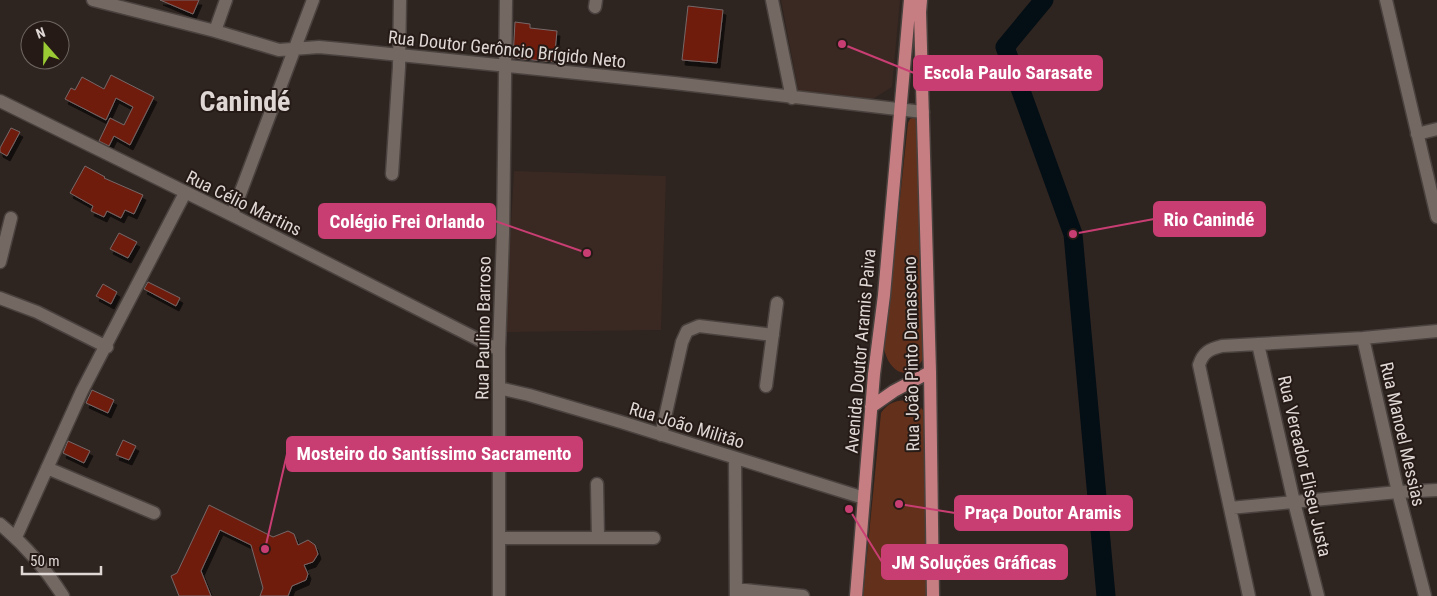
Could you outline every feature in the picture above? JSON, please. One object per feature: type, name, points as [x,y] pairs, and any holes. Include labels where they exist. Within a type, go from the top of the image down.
[{"type":"main road","name":"Avenida Doutor Aramis Paiva","points":[[856,596],[871,408],[884,295],[910,0]]},
{"type":"main road","name":"Rua João Pinto Damasceno","points":[[921,0],[930,372],[933,596]]},
{"type":"main road","points":[[871,408],[894,391],[930,372]]},
{"type":"street","name":"Rua Doutor Gerôncio Brígido Neto","points":[[93,0],[215,31],[279,50],[319,47],[674,83],[923,112]]},
{"type":"street","points":[[215,31],[226,0]]},
{"type":"street","points":[[232,215],[313,0]]},
{"type":"street","points":[[392,174],[399,56],[400,0]]},
{"type":"street","name":"Rua Paulino Barroso","points":[[499,596],[499,350],[506,0]]},
{"type":"street","points":[[772,0],[792,98]]},
{"type":"street","points":[[1386,0],[1437,217]]},
{"type":"street","name":"Rua Célio Martins","points":[[0,101],[232,215],[499,350]]},
{"type":"street","points":[[1418,134],[1437,129]]},
{"type":"street","points":[[16,537],[82,391],[107,347],[185,193]]},
{"type":"street","points":[[0,262],[11,218]]},
{"type":"street","points":[[0,298],[37,312],[107,347]]},
{"type":"street","points":[[766,386],[777,303]]},
{"type":"street","points":[[661,435],[682,342],[687,331],[699,326],[772,335]]},
{"type":"street","points":[[1249,596],[1199,365],[1201,358],[1211,348],[1437,331]]},
{"type":"street","name":"Rua Manoel Messias","points":[[1363,338],[1398,492],[1425,596]]},
{"type":"street","name":"Rua Vereador Eliseu Justa","points":[[1258,344],[1294,502],[1318,596]]},
{"type":"street","name":"Rua João Militão","points":[[499,388],[529,395],[864,498]]},
{"type":"street","points":[[735,458],[736,592],[803,596]]},
{"type":"street","points":[[47,468],[154,513]]},
{"type":"street","points":[[597,484],[598,537]]},
{"type":"street","points":[[1230,508],[1437,490]]},
{"type":"street","points":[[0,524],[16,537],[43,567],[63,596]]},
{"type":"street","points":[[500,538],[654,538]]},
{"type":"shaded area","points":[[781,0],[900,0],[892,87],[868,102],[799,94]]},
{"type":"shaded area","points":[[914,117],[918,123],[924,357],[919,365],[911,371],[902,372],[897,371],[891,365],[884,349],[908,123]]},
{"type":"shaded area","points":[[514,171],[666,176],[661,330],[505,332]]},
{"type":"shaded area","points":[[906,400],[916,403],[924,411],[927,596],[863,596],[881,413],[892,403]]},
{"type":"building","points":[[160,0],[199,0],[193,14]]},
{"type":"building","points":[[688,6],[723,10],[717,63],[682,60]]},
{"type":"building","points":[[515,22],[530,24],[530,28],[557,31],[554,62],[513,58]]},
{"type":"building","points":[[111,75],[154,97],[130,145],[114,136],[109,146],[99,141],[110,118],[124,125],[133,107],[116,98],[106,120],[65,99],[71,88],[75,90],[82,77],[104,89]]},
{"type":"building","points":[[11,128],[20,132],[7,156],[0,152],[0,148]]},
{"type":"building","points":[[85,166],[104,178],[143,195],[134,214],[125,210],[121,218],[107,211],[104,217],[91,211],[93,206],[70,193]]},
{"type":"building","points":[[119,233],[137,242],[128,258],[110,249]]},
{"type":"building","points":[[148,282],[180,298],[176,306],[144,289]]},
{"type":"building","points":[[103,284],[117,292],[111,304],[96,296]]},
{"type":"building","points":[[92,390],[114,400],[108,413],[86,403]]},
{"type":"building","points":[[123,440],[136,446],[129,460],[116,455]]},
{"type":"building","points":[[68,441],[90,451],[84,463],[63,453]]},
{"type":"building","points":[[209,505],[273,537],[288,531],[294,534],[298,545],[308,540],[315,545],[318,554],[313,562],[304,565],[308,574],[306,580],[292,586],[288,596],[260,596],[263,588],[251,545],[220,530],[201,571],[211,596],[179,596],[171,576],[177,573]]},
{"type":"waterway","points":[[1044,0],[1005,47],[1073,234],[1106,596]]},
{"type":"place","name":"Escola Paulo Sarasate","points":[[842,44]]},
{"type":"place","name":"Rio Canindé","points":[[1073,234]]},
{"type":"place","name":"Colégio Frei Orlando","points":[[587,253]]},
{"type":"place","name":"Praça Doutor Aramis","points":[[899,504]]},
{"type":"place","name":"JM Soluções Gráficas","points":[[849,509]]},
{"type":"place","name":"Mosteiro do Santíssimo Sacramento","points":[[265,549]]},
{"type":"district","name":"Canindé","points":[[245,101]]}]
